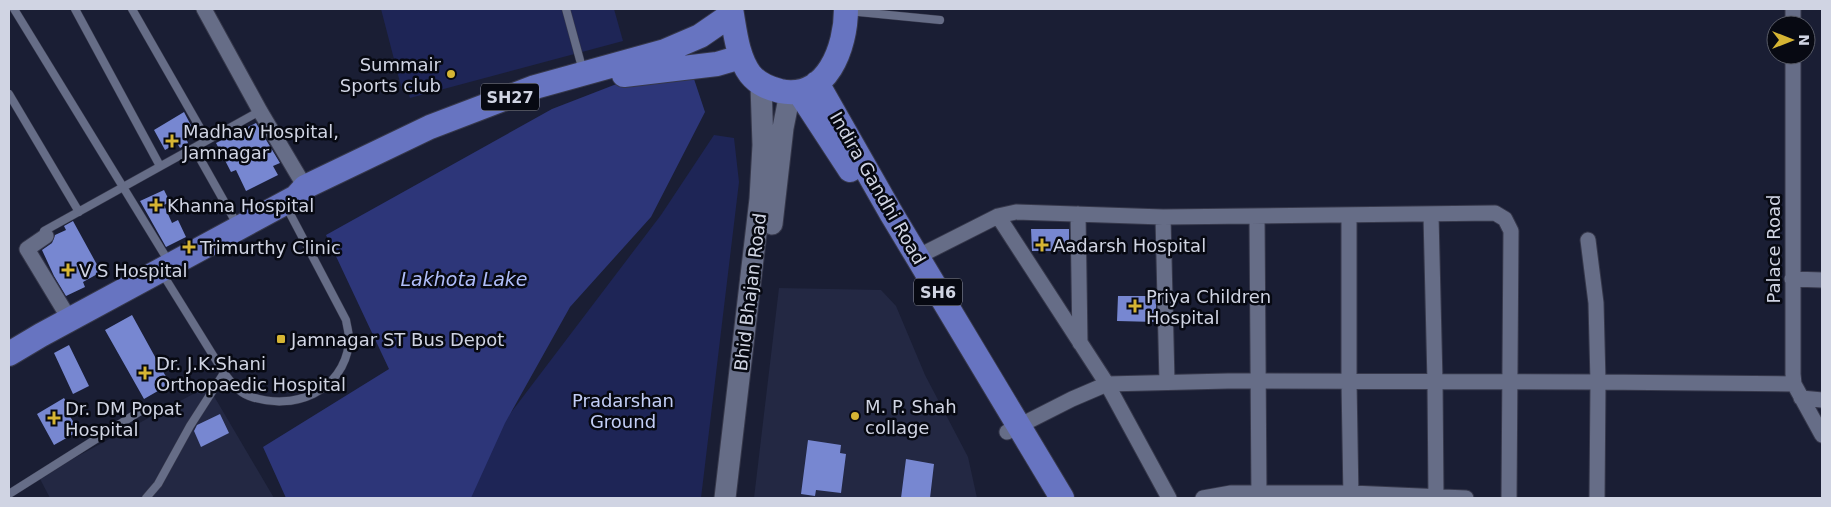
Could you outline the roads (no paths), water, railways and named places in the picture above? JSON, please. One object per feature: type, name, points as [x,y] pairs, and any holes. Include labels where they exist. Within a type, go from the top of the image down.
[{"type":"main road","points":[[732,11],[741,57],[750,74],[761,85],[802,89],[829,71],[838,56],[845,29],[846,10]]},
{"type":"main road","name":"SH27","points":[[9,354],[239,228],[295,195],[430,127],[535,87],[665,51],[700,36],[732,11]]},
{"type":"main road","name":"SH27","points":[[295,195],[310,198],[442,139],[533,103],[622,76],[717,64],[741,57]]},
{"type":"main road","name":"Bhid Bhajan Road","points":[[725,498],[760,199],[763,145],[761,85]]},
{"type":"main road","name":"Indira Gandhi Road","points":[[802,89],[917,257],[1013,429],[1045,498]]},
{"type":"main road","name":"Indira Gandhi Road","points":[[802,89],[884,226],[1013,429],[1062,498]]},
{"type":"main road","name":"Bhid Bhajan Road","points":[[739,498],[782,138],[802,89]]},
{"type":"street","points":[[204,9],[260,111],[295,195]]},
{"type":"street","name":"Palace Road","points":[[1792,65],[1793,374],[1798,391],[1822,436]]},
{"type":"street","points":[[917,257],[998,216],[1016,212],[1163,217],[1495,213],[1505,219],[1511,231],[1509,498]]},
{"type":"street","points":[[1078,214],[1080,343]]},
{"type":"street","points":[[1431,215],[1436,498]]},
{"type":"street","points":[[998,216],[1107,384],[1170,498]]},
{"type":"street","points":[[1349,216],[1351,496]]},
{"type":"street","points":[[1163,217],[1167,382]]},
{"type":"street","points":[[1258,217],[1259,496]]},
{"type":"street","points":[[45,233],[27,248],[70,320]]},
{"type":"street","points":[[1588,240],[1596,303],[1598,382],[1597,498]]},
{"type":"street","points":[[1792,279],[1822,280]]},
{"type":"street","points":[[1013,429],[1072,399],[1107,384],[1258,381],[1598,382],[1798,391],[1822,400]]},
{"type":"street","points":[[1203,498],[1231,492],[1259,496],[1466,498]]},
{"type":"lane","points":[[14,9],[124,187],[224,373],[235,387],[248,396],[270,401],[292,401],[316,394],[334,379],[345,361],[349,341],[346,320],[295,195]]},
{"type":"lane","points":[[75,9],[160,166]]},
{"type":"lane","points":[[132,9],[207,140]]},
{"type":"lane","points":[[566,9],[583,73]]},
{"type":"lane","points":[[846,10],[940,20]]},
{"type":"lane","points":[[9,94],[79,212]]},
{"type":"lane","points":[[45,233],[160,166],[260,111]]},
{"type":"lane","points":[[194,148],[239,228]]},
{"type":"lane","points":[[146,498],[158,484],[190,426],[224,373]]},
{"type":"lane","points":[[9,494],[142,410]]},
{"type":"water","name":"Lakhota Lake","points":[[645,73],[693,76],[705,112],[651,217],[570,307],[505,423],[471,498],[286,498],[263,447],[389,369],[326,235],[552,109]]},
{"type":"place","name":"Summair Sports club","points":[[451,74]]},
{"type":"place","name":"Madhav Hospital, Jamnagar","points":[[172,141]]},
{"type":"place","name":"Khanna Hospital","points":[[156,205]]},
{"type":"place","name":"Aadarsh Hospital","points":[[1042,245]]},
{"type":"place","name":"Trimurthy Clinic","points":[[189,247]]},
{"type":"place","name":"V S Hospital","points":[[68,270]]},
{"type":"place","name":"Priya Children Hospital","points":[[1135,306]]},
{"type":"place","name":"Jamnagar ST Bus Depot","points":[[281,339]]},
{"type":"place","name":"Dr. J.K.Shani Orthopaedic Hospital","points":[[145,373]]},
{"type":"place","name":"M. P. Shah collage","points":[[855,416]]},
{"type":"place","name":"Dr. DM Popat Hospital","points":[[54,418]]},
{"type":"park label","name":"Pradarshan Ground","points":[[623,410]]}]
